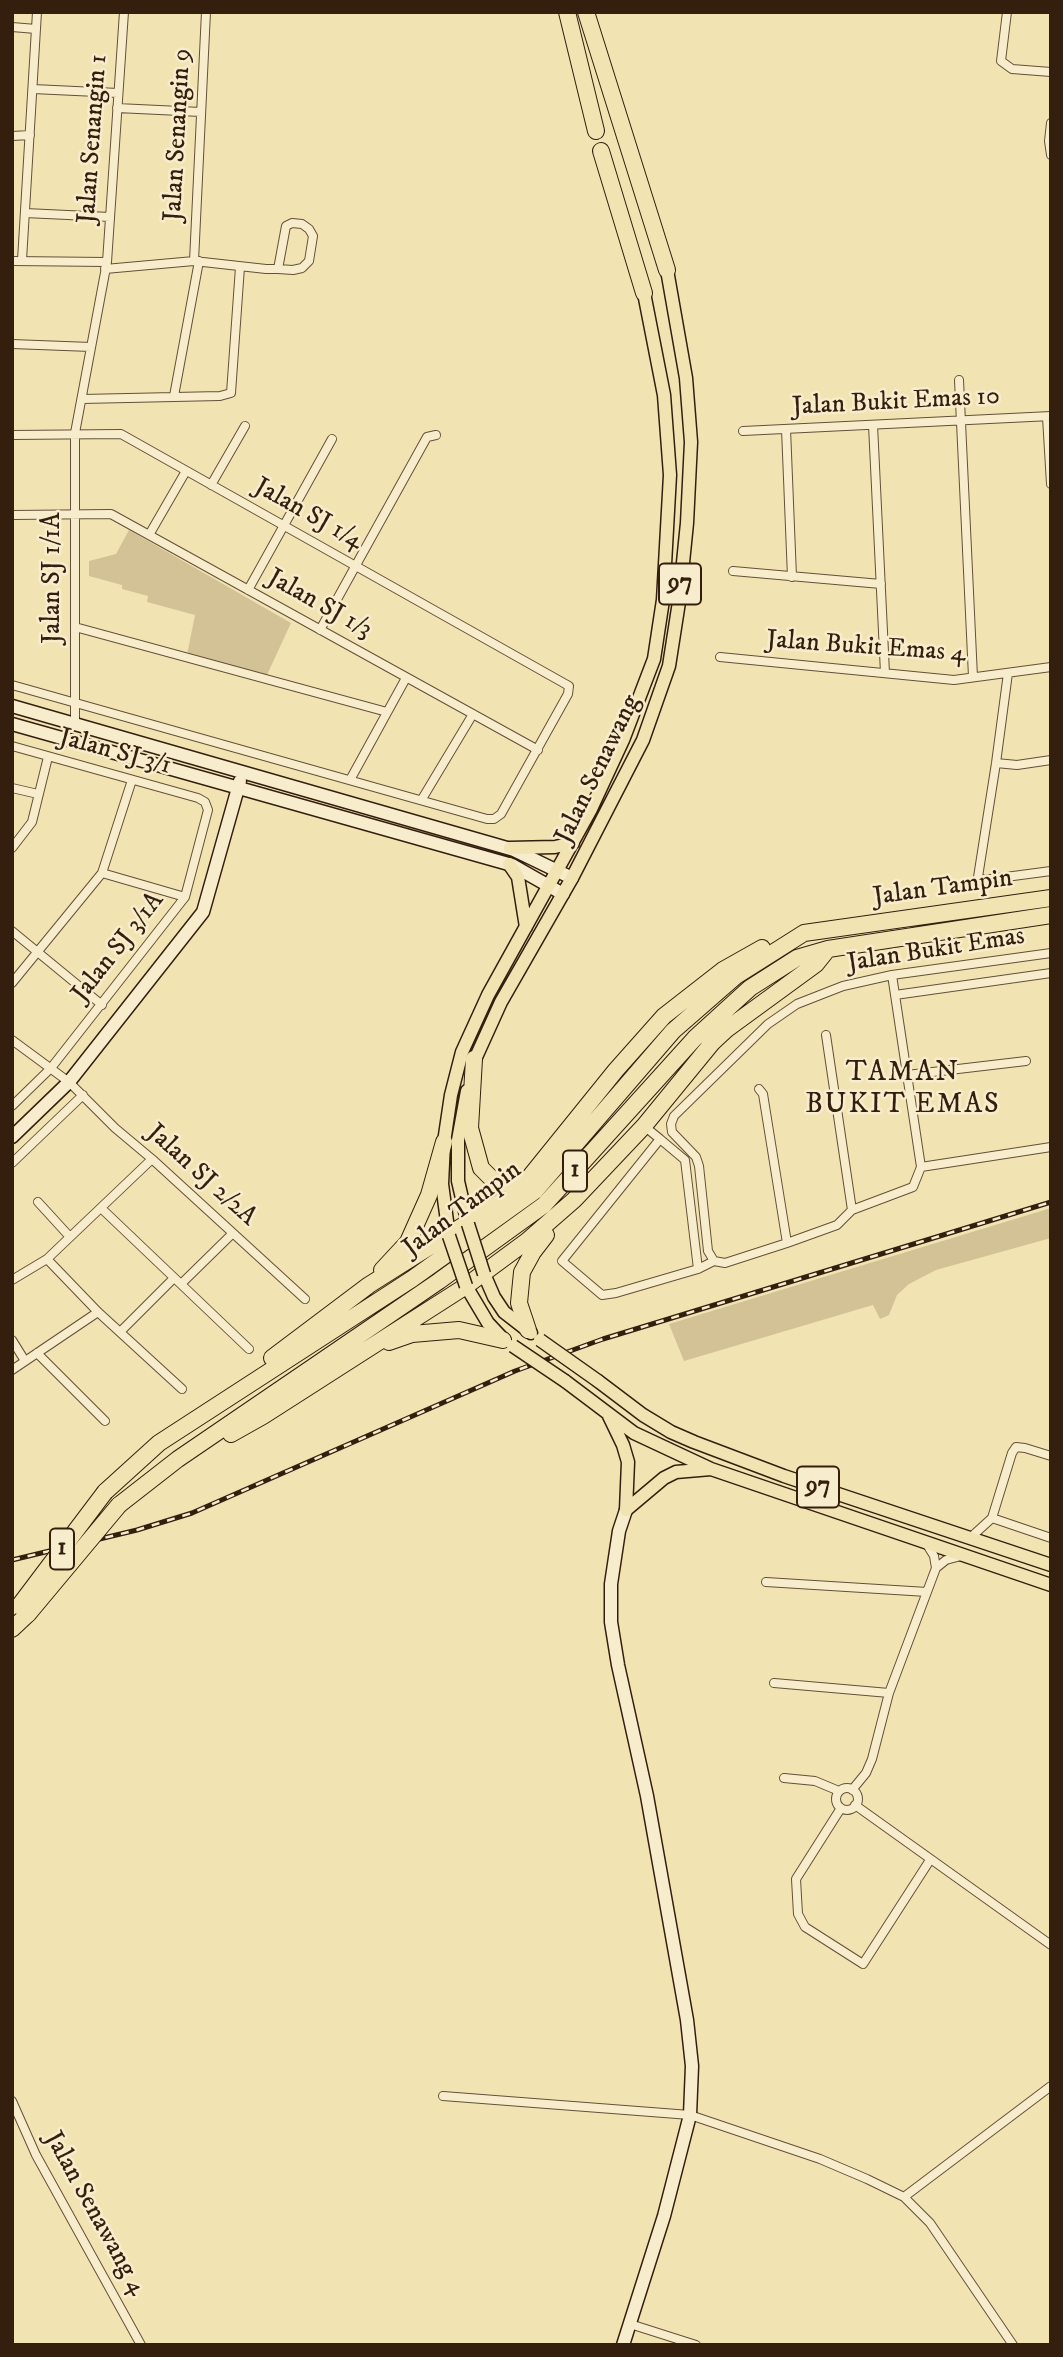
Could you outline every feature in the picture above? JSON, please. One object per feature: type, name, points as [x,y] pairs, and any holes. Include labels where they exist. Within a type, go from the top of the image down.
[{"type":"highway","points":[[567,12],[596,131]]},
{"type":"highway","points":[[586,12],[667,270]]},
{"type":"highway","points":[[601,151],[644,293]]},
{"type":"highway","name":"Jalan Tampin","points":[[12,1629],[20,1611],[105,1492],[159,1443],[412,1279],[535,1191],[673,1031],[736,976],[804,933],[1051,898]]},
{"type":"highway","name":"Jalan Tampin","points":[[20,1611],[124,1500],[178,1459],[439,1281],[544,1205],[695,1038],[750,988],[797,958],[828,949],[1051,915]]},
{"type":"highway","points":[[159,1443],[369,1285],[513,1194],[664,1016],[723,970],[767,946],[804,933]]},
{"type":"highway","points":[[534,1335],[519,1303],[522,1272],[533,1252],[574,1200],[644,1126],[712,1043],[816,964],[828,949]]},
{"type":"highway","points":[[474,1059],[470,1128],[481,1168],[493,1180],[524,1184]]},
{"type":"highway","points":[[369,1285],[408,1242],[429,1195],[444,1142]]},
{"type":"highway","points":[[124,1500],[178,1464],[263,1416],[484,1275],[574,1200]]},
{"type":"highway","points":[[365,1350],[412,1334],[459,1330],[508,1343]]},
{"type":"main road","name":"Jalan Senawang","points":[[468,1224],[458,1181],[458,1140],[474,1059],[501,1002],[572,878],[643,740],[669,666],[687,523],[691,442],[686,378],[667,270]]},
{"type":"main road","name":"Jalan Senawang","points":[[449,1236],[442,1184],[444,1142],[461,1052],[488,995],[597,797],[639,700],[653,659],[663,600],[670,475],[664,395],[644,293]]},
{"type":"main road","points":[[510,848],[573,844]]},
{"type":"main road","points":[[509,864],[518,877],[526,927]]},
{"type":"main road","name":"97","points":[[468,1224],[484,1275],[504,1312],[643,1415],[671,1432],[784,1476],[1051,1566]]},
{"type":"main road","name":"97","points":[[449,1236],[466,1286],[476,1305],[508,1343],[565,1381],[634,1433],[711,1469],[1051,1585]]},
{"type":"main road","points":[[607,1412],[623,1444],[628,1462],[626,1510]]},
{"type":"main road","points":[[626,1510],[664,1478],[676,1472],[711,1469]]},
{"type":"street","points":[[22,260],[37,12]]},
{"type":"street","name":"Jalan Senangin 1","points":[[91,347],[106,265],[124,12]]},
{"type":"street","name":"Jalan Senangin 9","points":[[174,396],[197,261],[206,12]]},
{"type":"street","points":[[1007,12],[1001,61],[1012,69],[1051,72]]},
{"type":"street","points":[[12,27],[36,29]]},
{"type":"street","points":[[33,89],[118,93]]},
{"type":"street","points":[[117,108],[201,113]]},
{"type":"street","points":[[1051,123],[1051,156]]},
{"type":"street","points":[[12,136],[30,135]]},
{"type":"street","points":[[25,213],[110,217]]},
{"type":"street","points":[[12,261],[106,265],[197,261],[278,270],[302,268],[309,261],[313,236],[302,224],[292,223],[286,226],[278,270]]},
{"type":"street","points":[[82,399],[220,396],[231,393],[240,267]]},
{"type":"street","points":[[12,344],[91,347]]},
{"type":"street","name":"Jalan SJ 1/1A","points":[[75,723],[75,433],[91,347]]},
{"type":"street","points":[[959,380],[973,677]]},
{"type":"street","points":[[1049,416],[1051,484]]},
{"type":"street","name":"Jalan Bukit Emas 10","points":[[743,431],[1049,416]]},
{"type":"street","points":[[873,425],[885,673]]},
{"type":"street","points":[[211,485],[245,426]]},
{"type":"street","points":[[786,429],[793,578]]},
{"type":"street","name":"Jalan SJ 1/4","points":[[12,435],[121,434],[564,682],[569,686],[568,694],[537,750]]},
{"type":"street","points":[[320,630],[426,437],[436,435]]},
{"type":"street","points":[[248,590],[332,439]]},
{"type":"street","points":[[149,535],[186,471]]},
{"type":"street","name":"Jalan SJ 1/3","points":[[12,515],[111,514],[537,750]]},
{"type":"street","points":[[733,571],[881,584]]},
{"type":"street","points":[[75,627],[387,712]]},
{"type":"street","name":"Jalan Bukit Emas 4","points":[[720,657],[954,680],[1051,667]]},
{"type":"street","points":[[1007,673],[978,877],[983,880],[1051,871]]},
{"type":"street","points":[[350,780],[406,678]]},
{"type":"street","points":[[12,685],[487,819],[494,819],[501,814],[537,750]]},
{"type":"street","points":[[12,706],[510,848],[572,878]]},
{"type":"street","points":[[422,799],[472,714]]},
{"type":"street","points":[[75,723],[83,744]]},
{"type":"street","points":[[12,724],[509,864],[563,894]]},
{"type":"street","name":"Jalan SJ 3/1","points":[[12,746],[198,797],[205,802]]},
{"type":"street","points":[[12,848],[32,822],[48,757]]},
{"type":"street","points":[[996,763],[1017,765],[1051,761]]},
{"type":"street","points":[[12,1137],[69,1082],[203,912],[243,771]]},
{"type":"street","points":[[12,983],[102,873],[132,779]]},
{"type":"street","points":[[12,788],[38,794]]},
{"type":"street","name":"Jalan SJ 3/1A","points":[[12,1106],[51,1068],[185,897],[208,810],[205,802]]},
{"type":"street","points":[[12,834],[22,836]]},
{"type":"street","points":[[102,873],[185,897]]},
{"type":"street","points":[[12,931],[102,1005]]},
{"type":"street","name":"Jalan Bukit Emas","points":[[715,1261],[708,1251],[699,1166],[696,1157],[672,1132],[671,1125],[674,1116],[768,1024],[797,1004],[843,986],[892,975],[1051,953]]},
{"type":"street","points":[[895,995],[1051,973]]},
{"type":"street","points":[[660,1139],[562,1261],[602,1294],[616,1293],[698,1269],[715,1261],[725,1263],[787,1243],[837,1225],[852,1210],[913,1188],[920,1167],[892,975]]},
{"type":"street","points":[[826,1035],[852,1210]]},
{"type":"street","name":"Jalan SJ 2/2A","points":[[12,1040],[69,1082],[305,1299]]},
{"type":"street","points":[[907,1075],[1026,1061]]},
{"type":"street","points":[[759,1089],[763,1094],[787,1243]]},
{"type":"street","points":[[12,1163],[83,1095]]},
{"type":"street","points":[[644,1126],[685,1160],[698,1269]]},
{"type":"street","points":[[920,1167],[1051,1147]]},
{"type":"street","points":[[12,1280],[47,1259],[152,1159]]},
{"type":"street","points":[[38,1202],[70,1237]]},
{"type":"street","points":[[101,1208],[249,1349]]},
{"type":"street","points":[[120,1332],[233,1233]]},
{"type":"street","points":[[47,1259],[98,1312],[182,1389]]},
{"type":"street","points":[[12,1370],[98,1312]]},
{"type":"street","points":[[12,1340],[25,1361]]},
{"type":"street","points":[[37,1353],[105,1421]]},
{"type":"street","points":[[971,1538],[992,1518],[1012,1452],[1016,1447],[1051,1456]]},
{"type":"street","points":[[623,2345],[664,2216],[690,2115],[692,2066],[687,2020],[647,1796],[611,1622],[611,1584],[626,1510]]},
{"type":"street","points":[[992,1518],[1051,1538]]},
{"type":"street","points":[[852,1790],[866,1773],[872,1759],[889,1693],[936,1569],[934,1556],[923,1540]]},
{"type":"street","points":[[936,1569],[954,1557],[971,1556]]},
{"type":"street","points":[[766,1581],[927,1592]]},
{"type":"street","points":[[774,1683],[889,1693]]},
{"type":"street","points":[[784,1778],[815,1781],[839,1791]]},
{"type":"street","points":[[845,1788],[852,1790],[856,1795],[855,1805],[850,1809],[841,1808],[836,1800],[839,1791],[845,1788]]},
{"type":"street","points":[[855,1805],[1051,1945]]},
{"type":"street","points":[[841,1808],[796,1879],[798,1914],[805,1927],[863,1964],[930,1860]]},
{"type":"street","points":[[904,2197],[1051,2086]]},
{"type":"street","points":[[443,2096],[690,2115],[867,2179],[904,2197],[930,2223],[1013,2345]]},
{"type":"street","name":"Jalan Senawang 4","points":[[12,2101],[15,2120],[141,2345]]},
{"type":"street","points":[[630,2324],[696,2345]]},
{"type":"shaded area","points":[[129,530],[291,623],[266,677],[187,655],[195,615],[147,602],[148,596],[89,576],[89,561],[116,554]]},
{"type":"shaded area","points":[[1051,1208],[1051,1238],[936,1270],[909,1284],[897,1295],[889,1315],[880,1319],[873,1305],[684,1361],[669,1324]]},
{"type":"railway","points":[[12,1560],[137,1530],[192,1513],[515,1371],[603,1339],[1051,1202]]},
{"type":"district","name":"TAMAN BUKIT EMAS","points":[[903,1090]]}]
